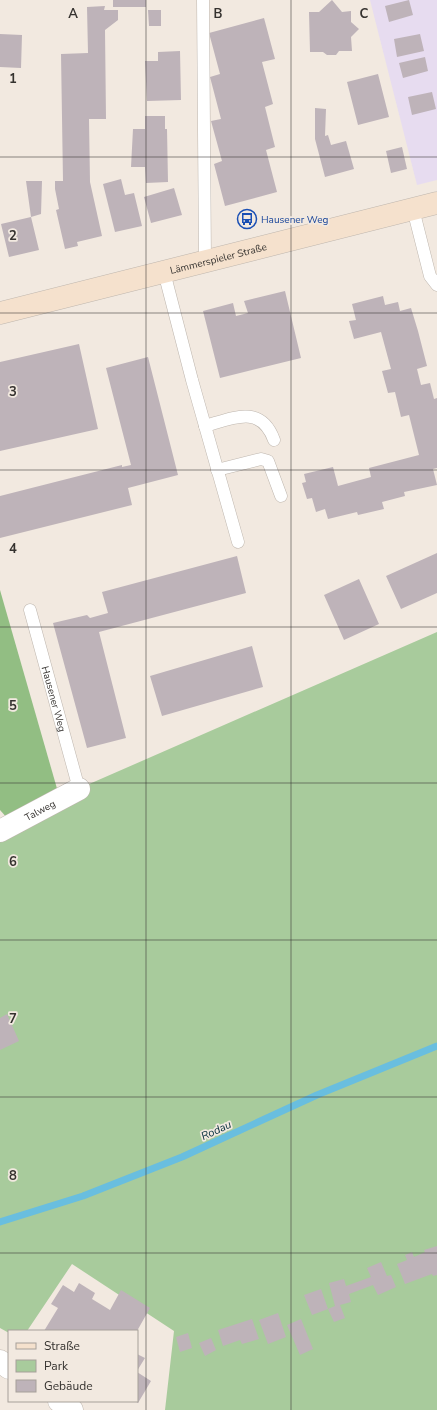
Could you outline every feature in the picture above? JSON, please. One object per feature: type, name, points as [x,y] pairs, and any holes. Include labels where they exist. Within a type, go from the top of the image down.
[{"type":"main road","name":"Lämmerspieler Straße","points":[[0,313],[437,202]]},
{"type":"street","name":"Talweg","points":[[0,831],[79,789]]},
{"type":"street","points":[[0,1361],[8,1367]]},
{"type":"street","points":[[60,1402],[72,1410]]},
{"type":"lane","points":[[203,0],[205,261]]},
{"type":"lane","points":[[413,209],[430,276],[437,285]]},
{"type":"lane","points":[[164,272],[217,470],[238,542]]},
{"type":"lane","points":[[205,426],[240,417],[255,417],[269,427],[274,440]]},
{"type":"lane","points":[[217,470],[261,459],[268,460],[281,496]]},
{"type":"lane","name":"Hausener Weg","points":[[30,610],[79,789]]},
{"type":"shaded area","points":[[370,0],[437,0],[437,180],[417,185]]},
{"type":"green space","points":[[0,590],[58,792],[8,819],[0,810]]},
{"type":"green space","points":[[437,632],[437,1410],[165,1410],[174,1331],[72,1264],[28,1330],[8,1330],[8,1332],[0,1328],[0,823]]},
{"type":"building","points":[[113,0],[146,0],[146,7],[113,7]]},
{"type":"building","points":[[332,0],[342,12],[351,11],[351,22],[359,29],[351,37],[352,51],[339,51],[336,55],[327,55],[323,52],[310,52],[309,12],[319,12]]},
{"type":"building","points":[[409,0],[413,15],[389,22],[385,6]]},
{"type":"building","points":[[105,6],[104,10],[118,10],[118,20],[105,30],[106,119],[89,119],[90,182],[102,236],[77,242],[78,246],[65,249],[56,210],[59,209],[55,189],[55,181],[63,181],[61,54],[88,53],[87,7]]},
{"type":"building","points":[[148,10],[161,10],[161,26],[149,26]]},
{"type":"building","points":[[264,18],[275,59],[262,62],[273,104],[265,107],[275,147],[266,150],[277,192],[225,206],[214,164],[222,161],[211,121],[221,119],[210,77],[220,74],[209,33]]},
{"type":"building","points":[[0,34],[22,35],[21,68],[0,67]]},
{"type":"building","points":[[420,34],[424,51],[397,57],[394,39]]},
{"type":"building","points":[[180,51],[181,100],[147,101],[145,61],[158,61],[158,52]]},
{"type":"building","points":[[425,57],[428,71],[403,78],[399,63]]},
{"type":"building","points":[[378,74],[389,117],[358,125],[347,82]]},
{"type":"building","points":[[432,92],[436,109],[412,115],[408,97]]},
{"type":"building","points":[[315,108],[326,109],[325,136],[328,135],[331,145],[346,141],[354,169],[325,177],[315,139]]},
{"type":"building","points":[[145,116],[165,116],[165,129],[167,129],[168,182],[146,183],[145,167],[131,167],[133,129],[145,129]]},
{"type":"building","points":[[402,147],[407,169],[391,173],[386,151]]},
{"type":"building","points":[[121,179],[125,195],[134,193],[142,226],[115,232],[103,184]]},
{"type":"building","points":[[26,181],[42,181],[41,214],[31,217]]},
{"type":"building","points":[[174,188],[182,215],[151,223],[144,197]]},
{"type":"building","points":[[31,217],[39,250],[9,257],[1,224]]},
{"type":"building","points":[[285,291],[301,358],[220,378],[203,311],[233,303],[236,316],[248,313],[244,301]]},
{"type":"building","points":[[383,296],[385,305],[398,302],[400,311],[411,308],[418,331],[427,366],[417,369],[421,385],[430,383],[434,399],[437,398],[437,468],[433,469],[437,485],[404,492],[405,496],[382,502],[384,509],[358,515],[357,512],[328,519],[325,509],[316,512],[312,498],[307,499],[302,483],[306,482],[304,474],[333,467],[338,486],[371,477],[369,468],[419,455],[409,415],[401,417],[395,392],[388,393],[382,371],[391,369],[381,332],[354,339],[349,321],[356,320],[352,304]]},
{"type":"building","points":[[79,344],[98,429],[0,451],[0,362]]},
{"type":"building","points":[[148,357],[178,475],[128,488],[132,505],[0,538],[0,496],[122,465],[122,467],[131,465],[106,368]]},
{"type":"building","points":[[437,553],[437,593],[401,609],[386,576]]},
{"type":"building","points":[[237,556],[246,593],[99,632],[126,738],[87,748],[53,623],[87,615],[90,618],[108,613],[102,592]]},
{"type":"building","points":[[359,579],[379,624],[344,640],[324,595]]},
{"type":"building","points":[[252,646],[263,687],[162,716],[150,676]]},
{"type":"building","points":[[7,1014],[19,1041],[0,1050],[0,1018]]},
{"type":"building","points":[[437,1246],[437,1275],[433,1276],[432,1274],[405,1284],[397,1264],[407,1260],[405,1255],[412,1252],[414,1257],[425,1252],[424,1250]]},
{"type":"building","points":[[381,1262],[387,1276],[391,1275],[396,1287],[378,1295],[373,1285],[349,1294],[351,1302],[340,1305],[345,1318],[334,1322],[328,1309],[335,1306],[329,1283],[344,1279],[346,1286],[371,1277],[367,1268]]},
{"type":"building","points":[[79,1283],[95,1293],[92,1299],[110,1310],[121,1290],[150,1308],[138,1330],[45,1330],[58,1308],[51,1304],[63,1285],[74,1292]]},
{"type":"building","points":[[321,1289],[328,1309],[312,1315],[304,1295]]},
{"type":"building","points":[[278,1313],[286,1337],[268,1344],[259,1320]]},
{"type":"building","points":[[252,1319],[259,1339],[242,1344],[240,1340],[223,1346],[218,1330]]},
{"type":"building","points":[[301,1319],[313,1349],[300,1355],[287,1325]]},
{"type":"building","points":[[188,1333],[192,1348],[180,1352],[176,1337]]},
{"type":"building","points":[[211,1338],[216,1350],[205,1356],[199,1343]]},
{"type":"building","points":[[138,1354],[145,1358],[138,1369]]},
{"type":"building","points":[[138,1373],[151,1381],[138,1403],[136,1402],[138,1402]]},
{"type":"waterway","name":"Rodau","points":[[0,1222],[83,1196],[182,1157],[317,1095],[437,1046]]},
{"type":"place","name":"Hausener Weg","points":[[247,219]]}]
